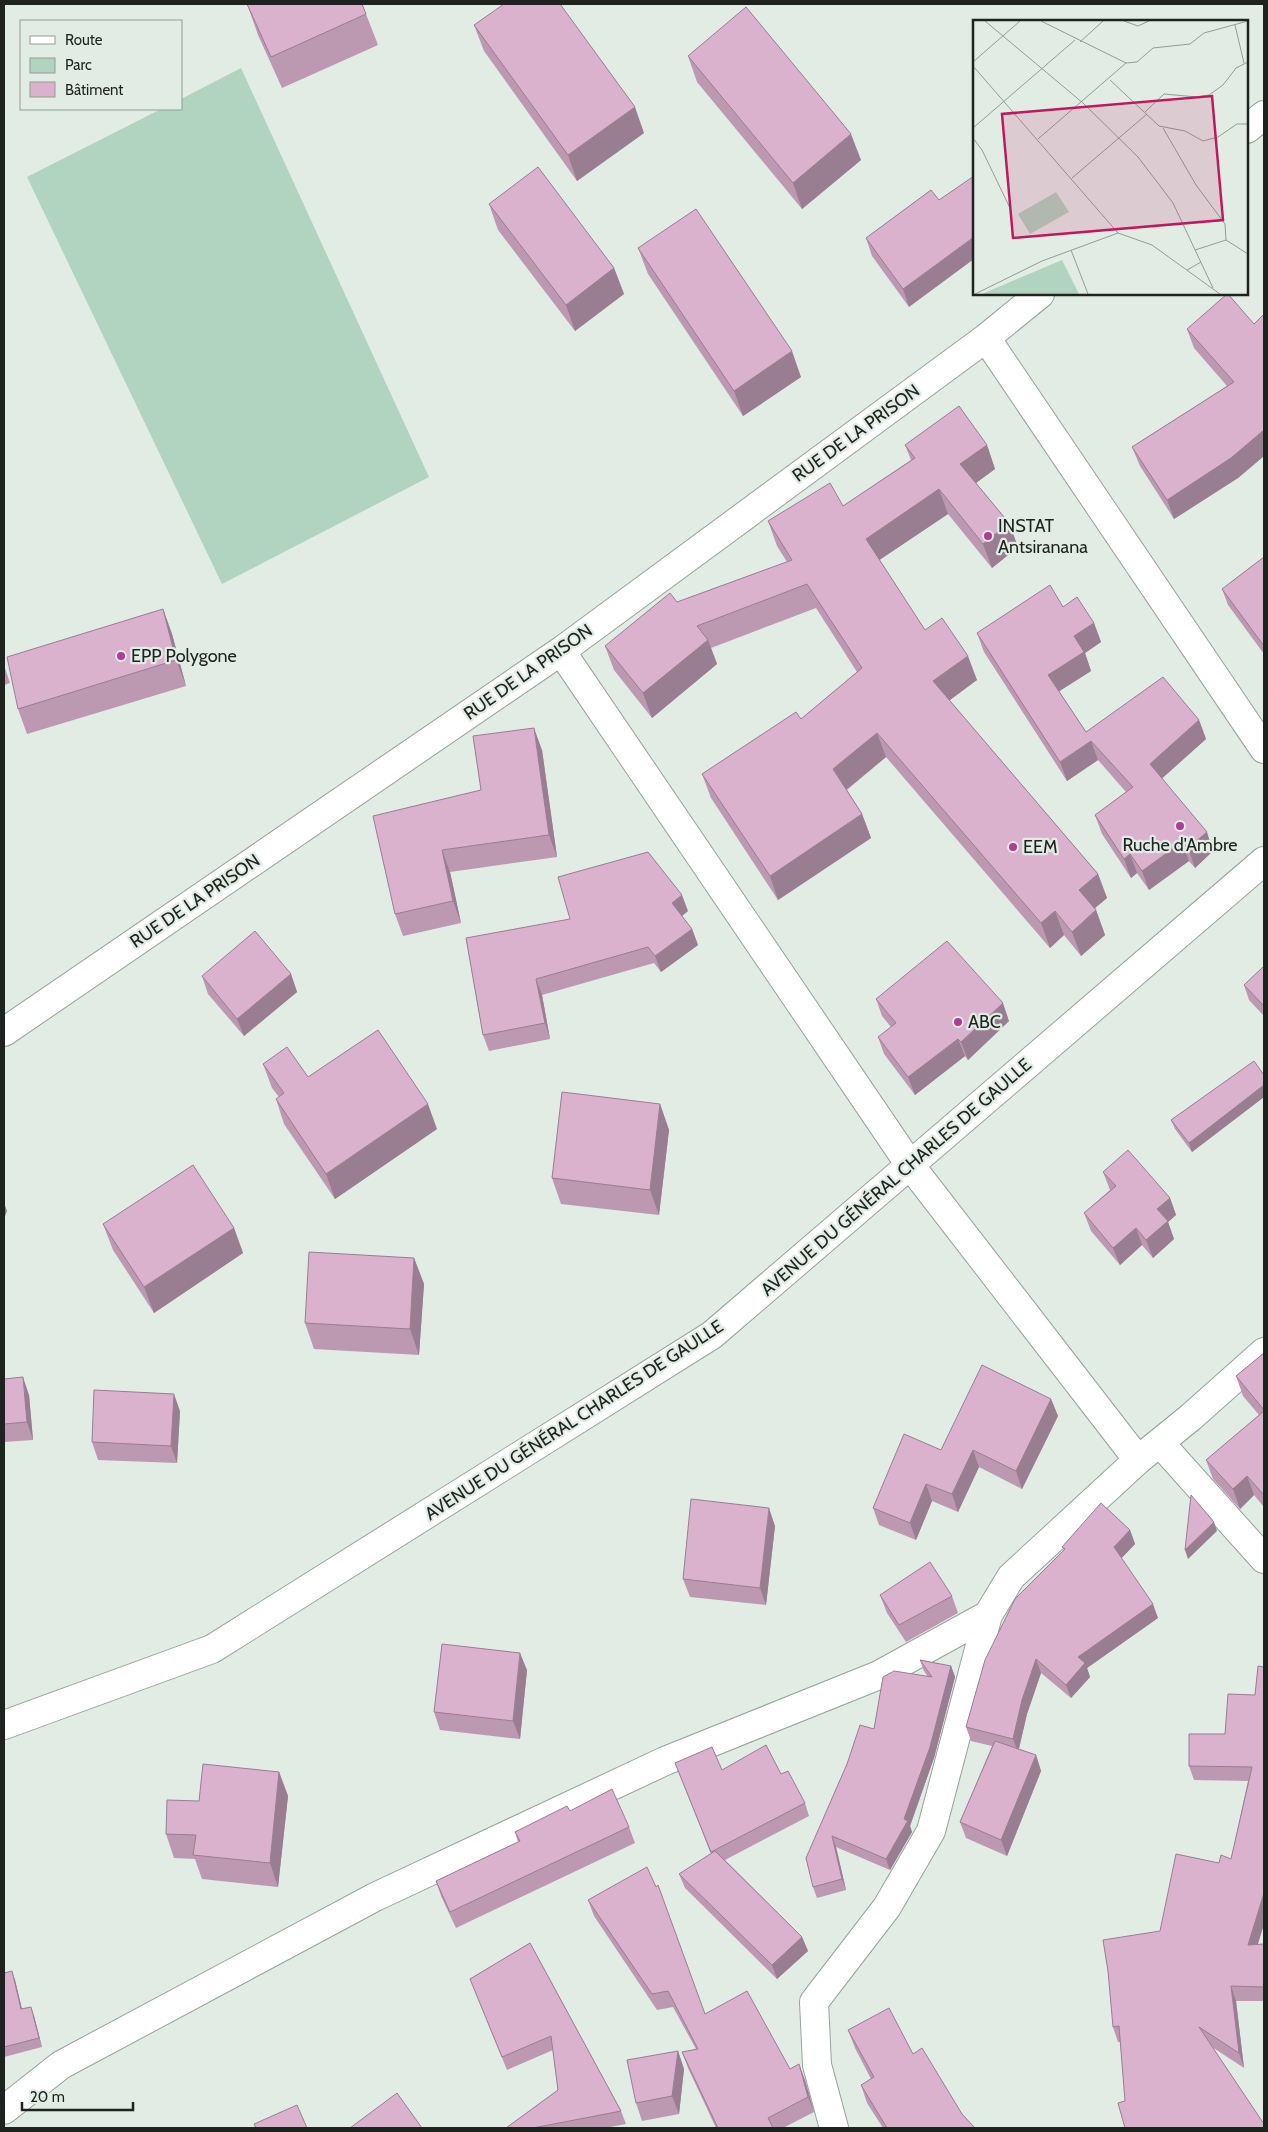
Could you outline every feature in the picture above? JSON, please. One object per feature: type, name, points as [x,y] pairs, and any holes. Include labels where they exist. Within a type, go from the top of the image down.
[{"type":"street","points":[[1248,128],[1264,115]]},
{"type":"street","name":"RUE DE LA PRISON","points":[[4,1032],[561,650],[986,338],[1039,295]]},
{"type":"street","points":[[986,338],[1264,749]]},
{"type":"street","points":[[561,650],[910,1165],[1138,1460]]},
{"type":"street","name":"AVENUE DU GÉNÉRAL CHARLES DE GAULLE","points":[[4,1725],[212,1650],[712,1335],[1264,861]]},
{"type":"street","points":[[834,2128],[817,2065],[814,2002],[887,1907],[931,1831],[988,1615],[1011,1577],[1138,1460],[1192,1417],[1264,1352]]},
{"type":"street","points":[[1160,1443],[1264,1558]]},
{"type":"street","points":[[4,2110],[61,2065],[375,1897],[665,1761],[879,1675],[988,1615]]},
{"type":"green space","points":[[241,68],[429,477],[222,584],[27,177],[159,110],[182,110],[182,98]]},
{"type":"building","points":[[247,4],[362,4],[366,14],[271,57]]},
{"type":"building","points":[[504,4],[560,4],[635,107],[568,155],[474,25]]},
{"type":"building","points":[[746,7],[851,134],[793,183],[688,56]]},
{"type":"building","points":[[538,167],[614,268],[566,305],[489,204]]},
{"type":"building","points":[[973,177],[973,238],[903,289],[866,238],[931,190],[939,200]]},
{"type":"building","points":[[696,209],[792,351],[734,391],[638,248]]},
{"type":"building","points":[[1226,295],[1229,295],[1254,324],[1264,314],[1264,430],[1231,458],[1167,500],[1132,447],[1234,382],[1187,329]]},
{"type":"building","points":[[959,406],[987,445],[960,464],[1009,523],[983,544],[939,489],[866,539],[925,630],[942,618],[968,656],[933,681],[1098,874],[1079,890],[1096,910],[1072,932],[1055,911],[1041,923],[877,733],[833,769],[862,814],[770,876],[702,774],[796,712],[801,719],[862,668],[807,584],[697,626],[708,640],[643,693],[605,646],[670,593],[677,602],[792,560],[768,521],[830,483],[843,506],[915,458],[905,445]]},
{"type":"building","points":[[1264,557],[1264,646],[1222,589]]},
{"type":"building","points":[[1050,585],[1063,607],[1077,597],[1094,623],[1074,636],[1084,652],[1048,675],[1086,732],[1163,677],[1199,720],[1150,764],[1207,832],[1188,848],[1182,842],[1142,871],[1130,854],[1124,859],[1095,815],[1133,787],[1091,741],[1060,762],[977,633]]},
{"type":"building","points":[[163,609],[176,660],[18,709],[7,657]]},
{"type":"building","points":[[534,728],[549,835],[442,850],[453,901],[395,914],[373,816],[481,790],[473,736]]},
{"type":"building","points":[[648,852],[682,895],[672,903],[692,929],[655,956],[648,947],[536,979],[545,1023],[483,1035],[466,938],[570,919],[558,877]]},
{"type":"building","points":[[255,931],[291,974],[237,1019],[202,976]]},
{"type":"building","points":[[947,941],[1003,1003],[961,1042],[958,1039],[908,1077],[878,1037],[896,1023],[876,999]]},
{"type":"building","points":[[1264,966],[1264,1006],[1244,985]]},
{"type":"building","points":[[378,1030],[428,1104],[326,1174],[276,1099],[284,1093],[263,1064],[287,1047],[308,1077]]},
{"type":"building","points":[[1254,1061],[1264,1075],[1264,1085],[1189,1143],[1171,1120]]},
{"type":"building","points":[[562,1092],[660,1104],[650,1190],[552,1178]]},
{"type":"building","points":[[1128,1150],[1170,1198],[1157,1209],[1168,1221],[1146,1240],[1136,1228],[1113,1248],[1084,1213],[1116,1186],[1103,1172]]},
{"type":"building","points":[[193,1165],[234,1228],[144,1287],[103,1224]]},
{"type":"building","points":[[309,1252],[414,1258],[410,1329],[305,1323]]},
{"type":"building","points":[[1264,1353],[1264,1410],[1236,1376]]},
{"type":"building","points":[[982,1365],[1051,1399],[1016,1471],[973,1450],[952,1494],[926,1484],[910,1523],[873,1508],[904,1434],[941,1450]]},
{"type":"building","points":[[23,1377],[27,1422],[4,1424],[4,1379]]},
{"type":"building","points":[[94,1390],[174,1394],[171,1446],[92,1442]]},
{"type":"building","points":[[1264,1411],[1264,1495],[1247,1476],[1233,1489],[1206,1460]]},
{"type":"building","points":[[1191,1495],[1214,1522],[1185,1550]]},
{"type":"building","points":[[691,1499],[769,1508],[760,1588],[683,1579]]},
{"type":"building","points":[[1101,1503],[1130,1530],[1114,1547],[1153,1604],[1078,1657],[1085,1663],[1066,1685],[1036,1659],[1022,1700],[1013,1739],[966,1727],[985,1660],[1015,1599],[1065,1549],[1062,1547]]},
{"type":"building","points":[[930,1562],[952,1596],[899,1625],[880,1595]]},
{"type":"building","points":[[442,1644],[520,1653],[513,1721],[434,1712]]},
{"type":"building","points":[[920,1660],[951,1666],[930,1747],[904,1819],[908,1821],[886,1859],[832,1836],[842,1879],[813,1887],[806,1858],[847,1764],[860,1725],[874,1729],[883,1677],[894,1671],[932,1677]]},
{"type":"building","points":[[1258,1666],[1264,1667],[1264,1893],[1248,1945],[1264,1944],[1264,1987],[1231,1986],[1239,2053],[1199,2027],[1264,2124],[1264,2128],[1125,2128],[1118,2103],[1125,2101],[1119,2026],[1113,2027],[1103,1940],[1160,1931],[1176,1854],[1219,1863],[1221,1855],[1231,1859],[1252,1767],[1189,1766],[1189,1734],[1225,1734],[1228,1694],[1255,1695]]},
{"type":"building","points":[[995,1741],[1036,1755],[1001,1840],[960,1822]]},
{"type":"building","points":[[766,1745],[781,1774],[788,1771],[805,1803],[711,1852],[675,1763],[712,1747],[722,1770]]},
{"type":"building","points":[[203,1764],[279,1772],[270,1863],[193,1855],[196,1835],[166,1834],[167,1800],[199,1801]]},
{"type":"building","points":[[612,1789],[629,1827],[450,1912],[436,1881],[520,1841],[515,1832],[567,1806],[570,1811]]},
{"type":"building","points":[[715,1851],[802,1937],[772,1965],[679,1874]]},
{"type":"building","points":[[647,1867],[656,1887],[658,1885],[705,2014],[747,1991],[790,2069],[799,2064],[808,2097],[768,2118],[773,2128],[718,2128],[682,2052],[698,2049],[668,1991],[652,1994],[588,1900]]},
{"type":"building","points":[[530,1943],[621,2111],[533,2128],[506,2128],[558,2090],[551,2036],[502,2057],[470,1979]]},
{"type":"building","points":[[12,1971],[21,2009],[31,2007],[39,2038],[4,2047],[4,1973]]},
{"type":"building","points":[[889,2008],[913,2054],[922,2048],[962,2114],[973,2128],[887,2128],[861,2085],[874,2077],[848,2030]]},
{"type":"building","points":[[678,2051],[672,2096],[636,2103],[627,2060]]},
{"type":"building","points":[[397,2093],[422,2128],[350,2128]]},
{"type":"building","points":[[297,2105],[307,2128],[256,2128],[254,2124]]},
{"type":"place","name":"INSTAT Antsiranana","points":[[988,536]]},
{"type":"place","name":"EPP Polygone","points":[[121,656]]},
{"type":"place","name":"Ruche d'Ambre","points":[[1180,826]]},
{"type":"place","name":"EEM","points":[[1013,847]]},
{"type":"place","name":"ABC","points":[[958,1022]]}]
